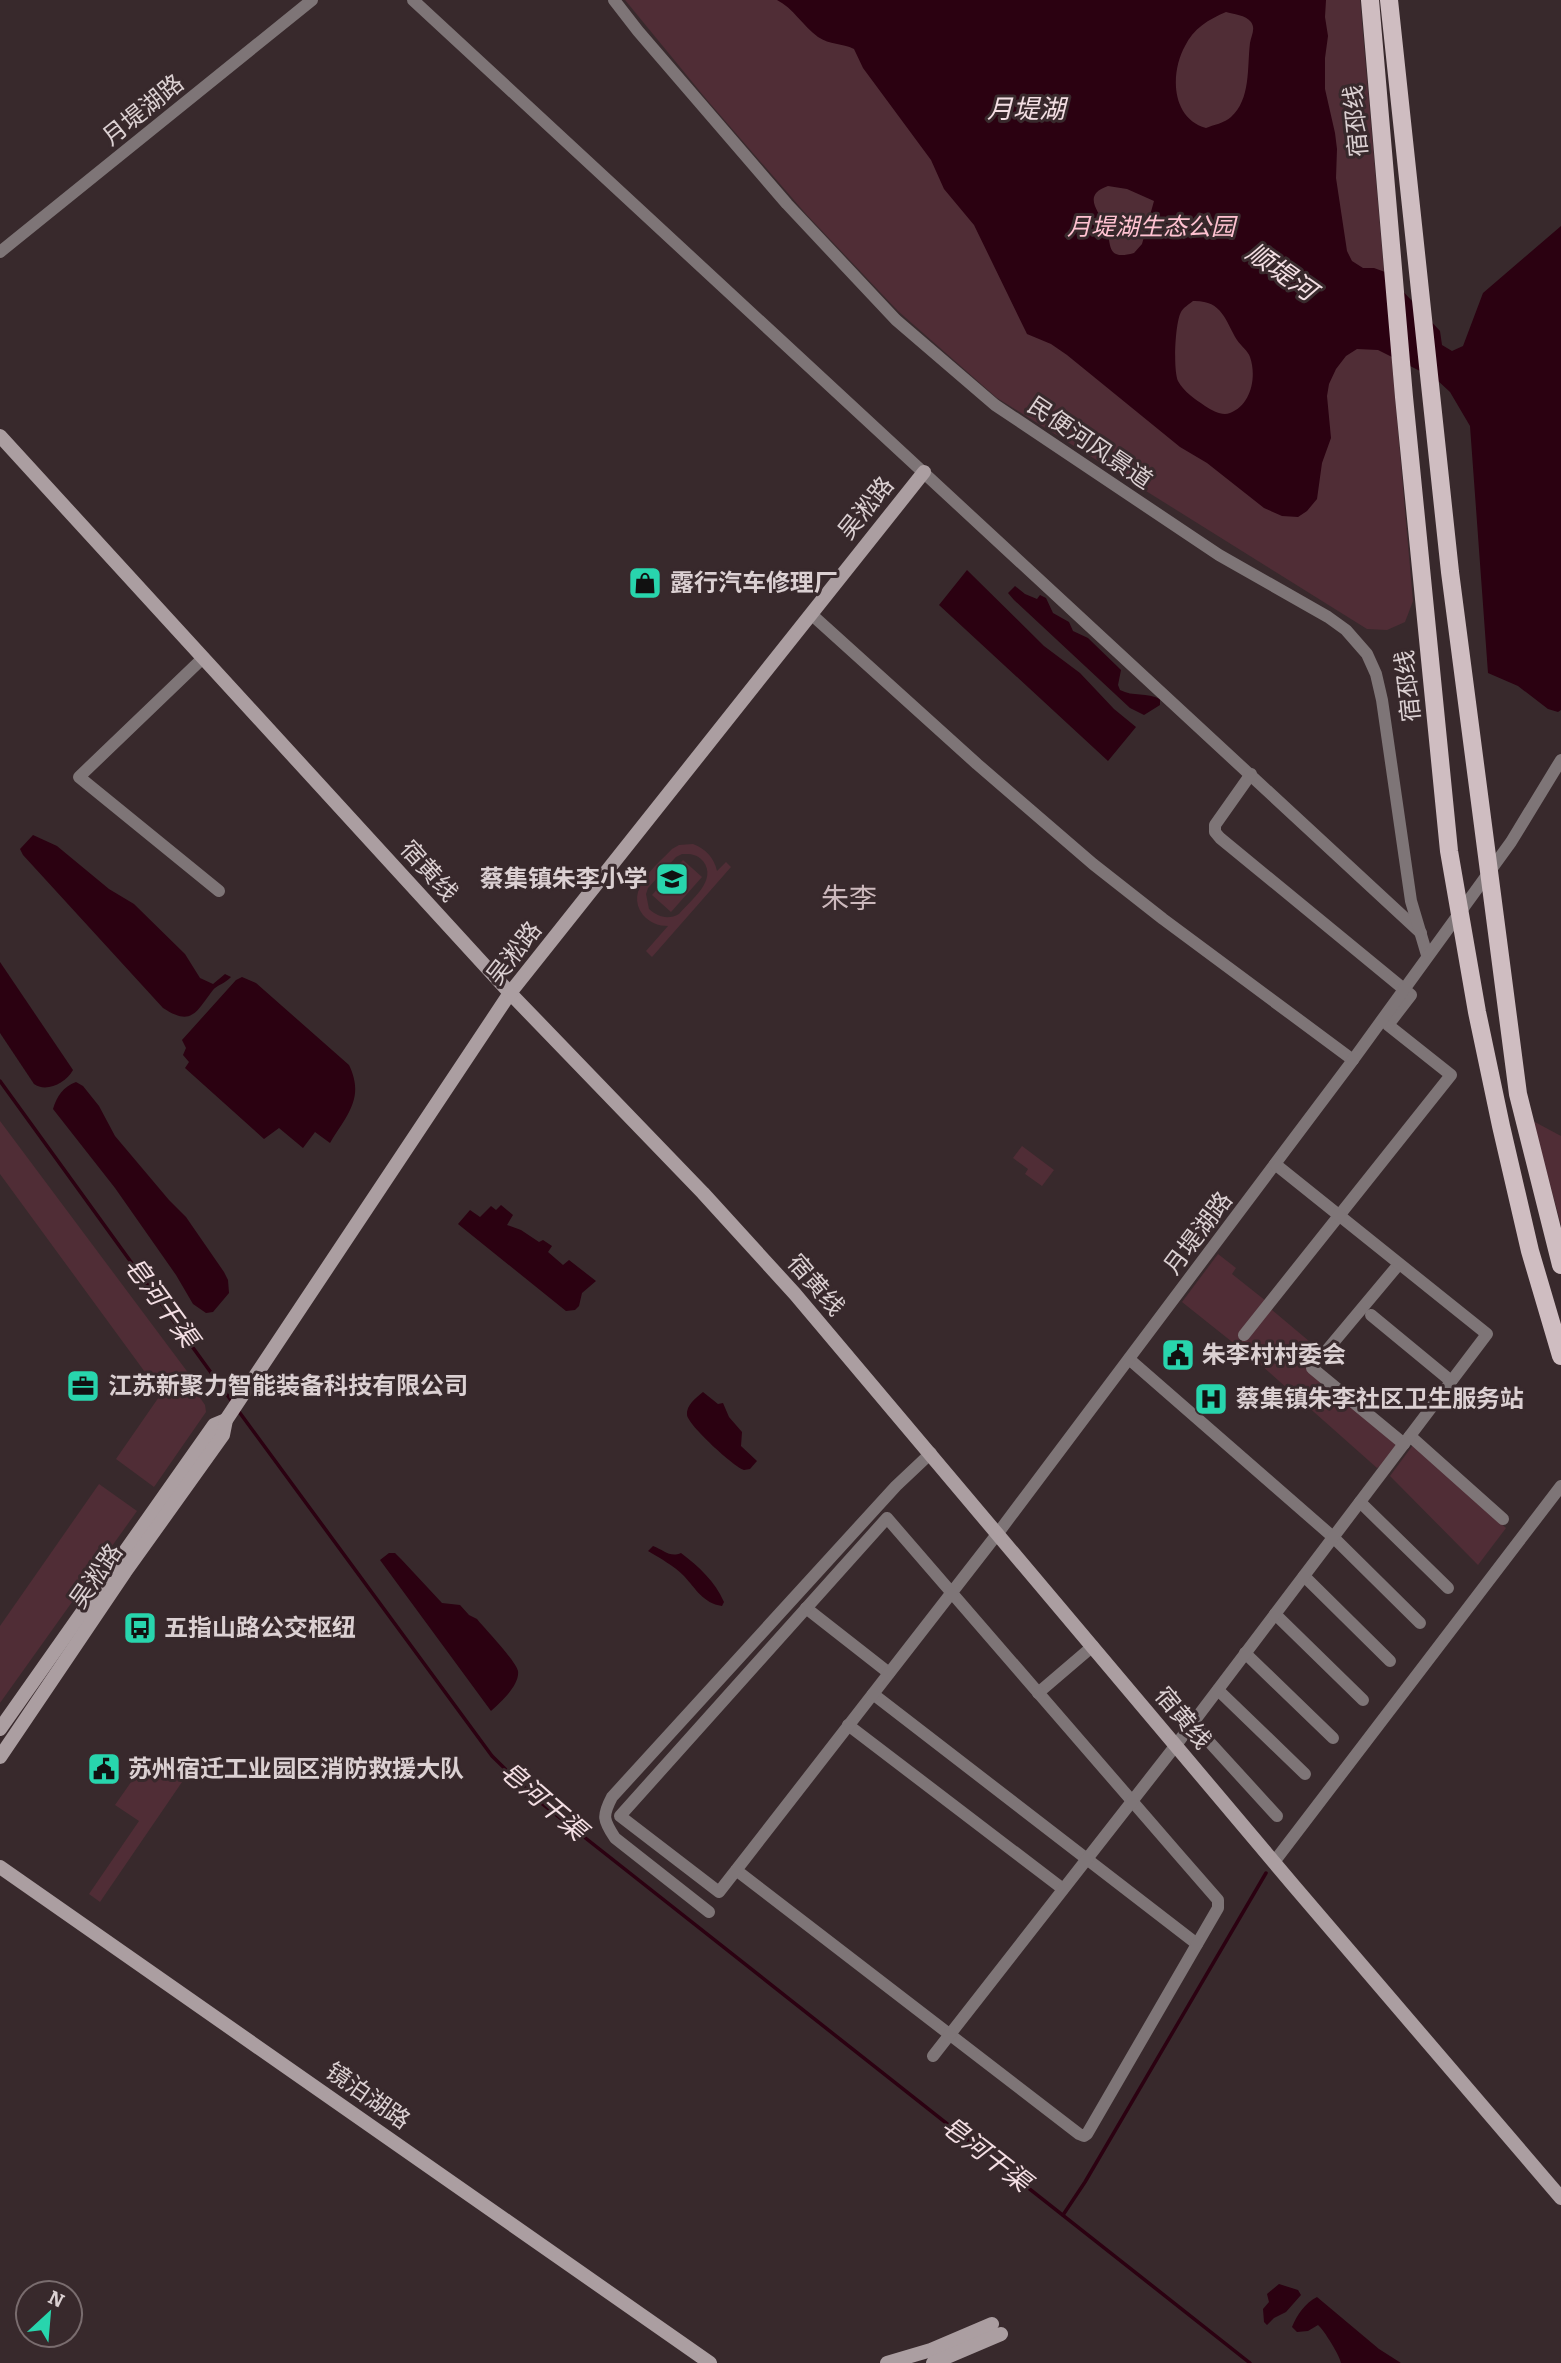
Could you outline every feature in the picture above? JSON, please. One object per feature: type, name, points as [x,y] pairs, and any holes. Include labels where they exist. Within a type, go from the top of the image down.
[{"type":"main road","name":"宿邳线","points":[[1370,0],[1449,852],[1477,1012],[1501,1126],[1530,1251],[1561,1356]]},
{"type":"main road","name":"宿邳线","points":[[1389,0],[1450,572],[1518,1094],[1561,1265]]},
{"type":"main road","name":"宿黄线","points":[[0,436],[510,993],[703,1193],[788,1286],[1561,2198]]},
{"type":"main road","name":"吴淞路","points":[[0,1757],[223,1435],[226,1420],[510,993],[925,472]]},
{"type":"main road","name":"吴淞路","points":[[0,1730],[214,1425],[226,1420]]},
{"type":"main road","name":"镜泊湖路","points":[[0,1867],[710,2363]]},
{"type":"main road","points":[[887,2363],[997,2329],[933,2363]]},
{"type":"street","name":"月堤湖路","points":[[0,252],[312,0]]},
{"type":"street","points":[[413,0],[1421,933]]},
{"type":"street","name":"民便河风景道","points":[[614,0],[787,205],[917,339],[995,405],[1219,555],[1328,617],[1346,631],[1367,654],[1376,674],[1382,700],[1411,901],[1427,955]]},
{"type":"street","points":[[811,614],[977,764],[1093,864],[1353,1060]]},
{"type":"street","points":[[203,658],[79,777],[219,891]]},
{"type":"street","name":"月堤湖路","points":[[803,1612],[620,1816],[719,1892],[998,1533],[1353,1060],[1489,872],[1561,760]]},
{"type":"street","points":[[1244,1335],[1451,1076],[1388,1025],[1411,995],[1215,832],[1216,825],[1251,774]]},
{"type":"street","points":[[933,2056],[1176,1745],[1487,1335],[1275,1164]]},
{"type":"street","points":[[1399,1264],[1312,1368],[1407,1440],[1503,1519]]},
{"type":"street","points":[[1371,1315],[1451,1381]]},
{"type":"street","points":[[1129,1359],[1334,1537],[1420,1623]]},
{"type":"street","points":[[709,1912],[615,1838],[606,1824],[604,1814],[612,1797],[896,1486],[930,1453]]},
{"type":"street","points":[[1274,1862],[1561,1486]]},
{"type":"street","points":[[1360,1502],[1448,1588]]},
{"type":"street","points":[[736,1870],[1084,2136],[1218,1908],[1218,1900],[887,1518],[803,1612]]},
{"type":"street","points":[[1304,1576],[1390,1661]]},
{"type":"street","points":[[787,1605],[803,1612],[889,1673]]},
{"type":"street","points":[[1275,1614],[1363,1700]]},
{"type":"street","points":[[1038,1693],[1093,1646]]},
{"type":"street","points":[[1245,1653],[1334,1738]]},
{"type":"street","points":[[1218,1690],[1305,1774]]},
{"type":"street","points":[[873,1694],[1197,1944]]},
{"type":"street","points":[[1192,1723],[1277,1816]]},
{"type":"street","points":[[848,1725],[1063,1889]]},
{"type":"green space","name":"月堤湖生态公园","points":[[625,0],[1360,0],[1413,601],[1405,622],[1387,630],[1367,629],[997,398],[898,311],[806,214]]},
{"type":"green space","points":[[693,844],[702,848],[712,858],[717,871],[726,862],[731,867],[652,957],[646,951],[668,926],[646,918],[638,906],[637,897],[644,879],[679,845]],"holes":[[[691,854],[703,861],[707,868],[705,882],[679,914],[671,917],[660,916],[649,909],[646,894],[648,888],[676,857]]]},
{"type":"green space","points":[[683,860],[702,877],[671,912],[652,895]]},
{"type":"green space","points":[[0,1121],[198,1386],[194,1389],[205,1405],[206,1412],[154,1487],[116,1459],[161,1394],[0,1174]]},
{"type":"green space","points":[[1533,1121],[1561,1136],[1561,1225]]},
{"type":"green space","points":[[1022,1146],[1054,1170],[1042,1186],[1025,1174],[1028,1169],[1013,1158]]},
{"type":"green space","points":[[1218,1254],[1236,1268],[1232,1274],[1322,1352],[1308,1369],[1396,1445],[1380,1466],[1377,1468],[1261,1365],[1182,1302]]},
{"type":"green space","points":[[1413,1445],[1506,1528],[1478,1565],[1390,1476]]},
{"type":"green space","points":[[99,1484],[137,1511],[0,1703],[0,1626]]},
{"type":"green space","points":[[184,1755],[195,1763],[100,1902],[89,1894],[139,1821],[115,1805],[143,1765],[166,1781]]},
{"type":"water","name":"月堤湖","points":[[777,0],[1326,0],[1328,36],[1325,89],[1335,133],[1336,178],[1347,251],[1352,261],[1363,268],[1385,272],[1440,331],[1442,345],[1452,351],[1463,346],[1483,293],[1561,226],[1561,710],[1558,712],[1548,709],[1518,686],[1488,673],[1470,426],[1450,392],[1436,379],[1378,350],[1357,349],[1346,356],[1329,384],[1327,396],[1331,438],[1322,463],[1317,499],[1298,517],[1282,516],[1264,508],[1207,463],[1180,447],[1067,355],[1051,344],[1027,334],[974,225],[944,189],[931,160],[863,68],[854,49],[818,37]],"holes":[[[1226,12],[1246,18],[1252,25],[1247,83],[1242,101],[1231,117],[1206,128],[1194,123],[1180,105],[1177,69],[1192,34],[1208,21]],[[1108,186],[1127,189],[1154,201],[1142,244],[1134,253],[1118,255],[1113,252],[1094,203],[1100,190]],[[1193,301],[1217,308],[1250,357],[1253,373],[1251,390],[1243,404],[1230,413],[1221,413],[1205,406],[1178,381],[1176,336],[1181,312]]]},
{"type":"water","points":[[967,570],[1044,646],[1080,673],[1114,709],[1136,727],[1108,761],[939,605]]},
{"type":"water","points":[[1015,586],[1037,599],[1040,595],[1046,598],[1053,613],[1069,622],[1073,631],[1088,638],[1121,670],[1118,685],[1120,690],[1155,697],[1160,699],[1160,705],[1144,715],[1130,708],[1014,600],[1008,593]]},
{"type":"water","points":[[33,835],[57,846],[109,889],[134,904],[185,954],[200,978],[213,984],[225,974],[231,977],[215,988],[192,1014],[181,1016],[163,1008],[23,855],[20,849]]},
{"type":"water","points":[[0,962],[73,1070],[66,1079],[55,1085],[39,1087],[34,1084],[0,1033]]},
{"type":"water","points":[[242,977],[256,983],[349,1065],[355,1097],[348,1115],[330,1143],[315,1132],[303,1148],[279,1128],[264,1139],[185,1068],[189,1062],[183,1055],[186,1048],[182,1040],[236,980]]},
{"type":"water","points":[[76,1082],[83,1086],[99,1106],[115,1136],[186,1217],[224,1272],[229,1293],[213,1312],[206,1313],[193,1304],[115,1188],[53,1109],[61,1092]]},
{"type":"water","points":[[501,1205],[513,1215],[507,1225],[521,1230],[539,1242],[543,1240],[552,1246],[548,1252],[563,1265],[569,1260],[596,1281],[582,1293],[579,1306],[575,1310],[566,1311],[458,1224],[470,1210],[480,1217],[491,1206],[496,1210]]},
{"type":"water","points":[[703,1392],[718,1404],[723,1403],[729,1417],[742,1432],[741,1446],[757,1461],[750,1469],[744,1470],[731,1462],[689,1420],[688,1408]]},
{"type":"water","points":[[653,1546],[670,1554],[681,1553],[694,1564],[716,1587],[724,1602],[722,1606],[705,1599],[680,1572],[648,1551]]},
{"type":"water","points":[[389,1553],[395,1553],[442,1603],[460,1605],[477,1619],[516,1666],[516,1682],[491,1711],[380,1560]]},
{"type":"water","points":[[1279,2284],[1298,2290],[1301,2295],[1286,2312],[1267,2325],[1264,2322],[1263,2309],[1269,2302],[1267,2294]]},
{"type":"water","points":[[1317,2297],[1379,2349],[1401,2363],[1341,2363],[1318,2325],[1308,2331],[1297,2332],[1292,2327],[1296,2318],[1305,2306]]},
{"type":"waterway","name":"皂河干渠","points":[[0,1081],[233,1403]]},
{"type":"waterway","name":"皂河干渠","points":[[237,1409],[492,1756],[536,1799],[1250,2363]]},
{"type":"waterway","points":[[1063,2215],[1266,1873]]},
{"type":"place","name":"露行汽车修理厂","points":[[645,583]]},
{"type":"place","name":"蔡集镇朱李小学","points":[[672,879]]},
{"type":"place","name":"朱李村村委会","points":[[1178,1355]]},
{"type":"place","name":"江苏新聚力智能装备科技有限公司","points":[[83,1386]]},
{"type":"place","name":"蔡集镇朱李社区卫生服务站","points":[[1211,1399]]},
{"type":"place","name":"五指山路公交枢纽","points":[[140,1628]]},
{"type":"place","name":"苏州宿迁工业园区消防救援大队","points":[[104,1769]]},
{"type":"district","name":"朱李","points":[[849,898]]},
{"type":"water label","name":"顺堤河","points":[[1281,272]]}]
